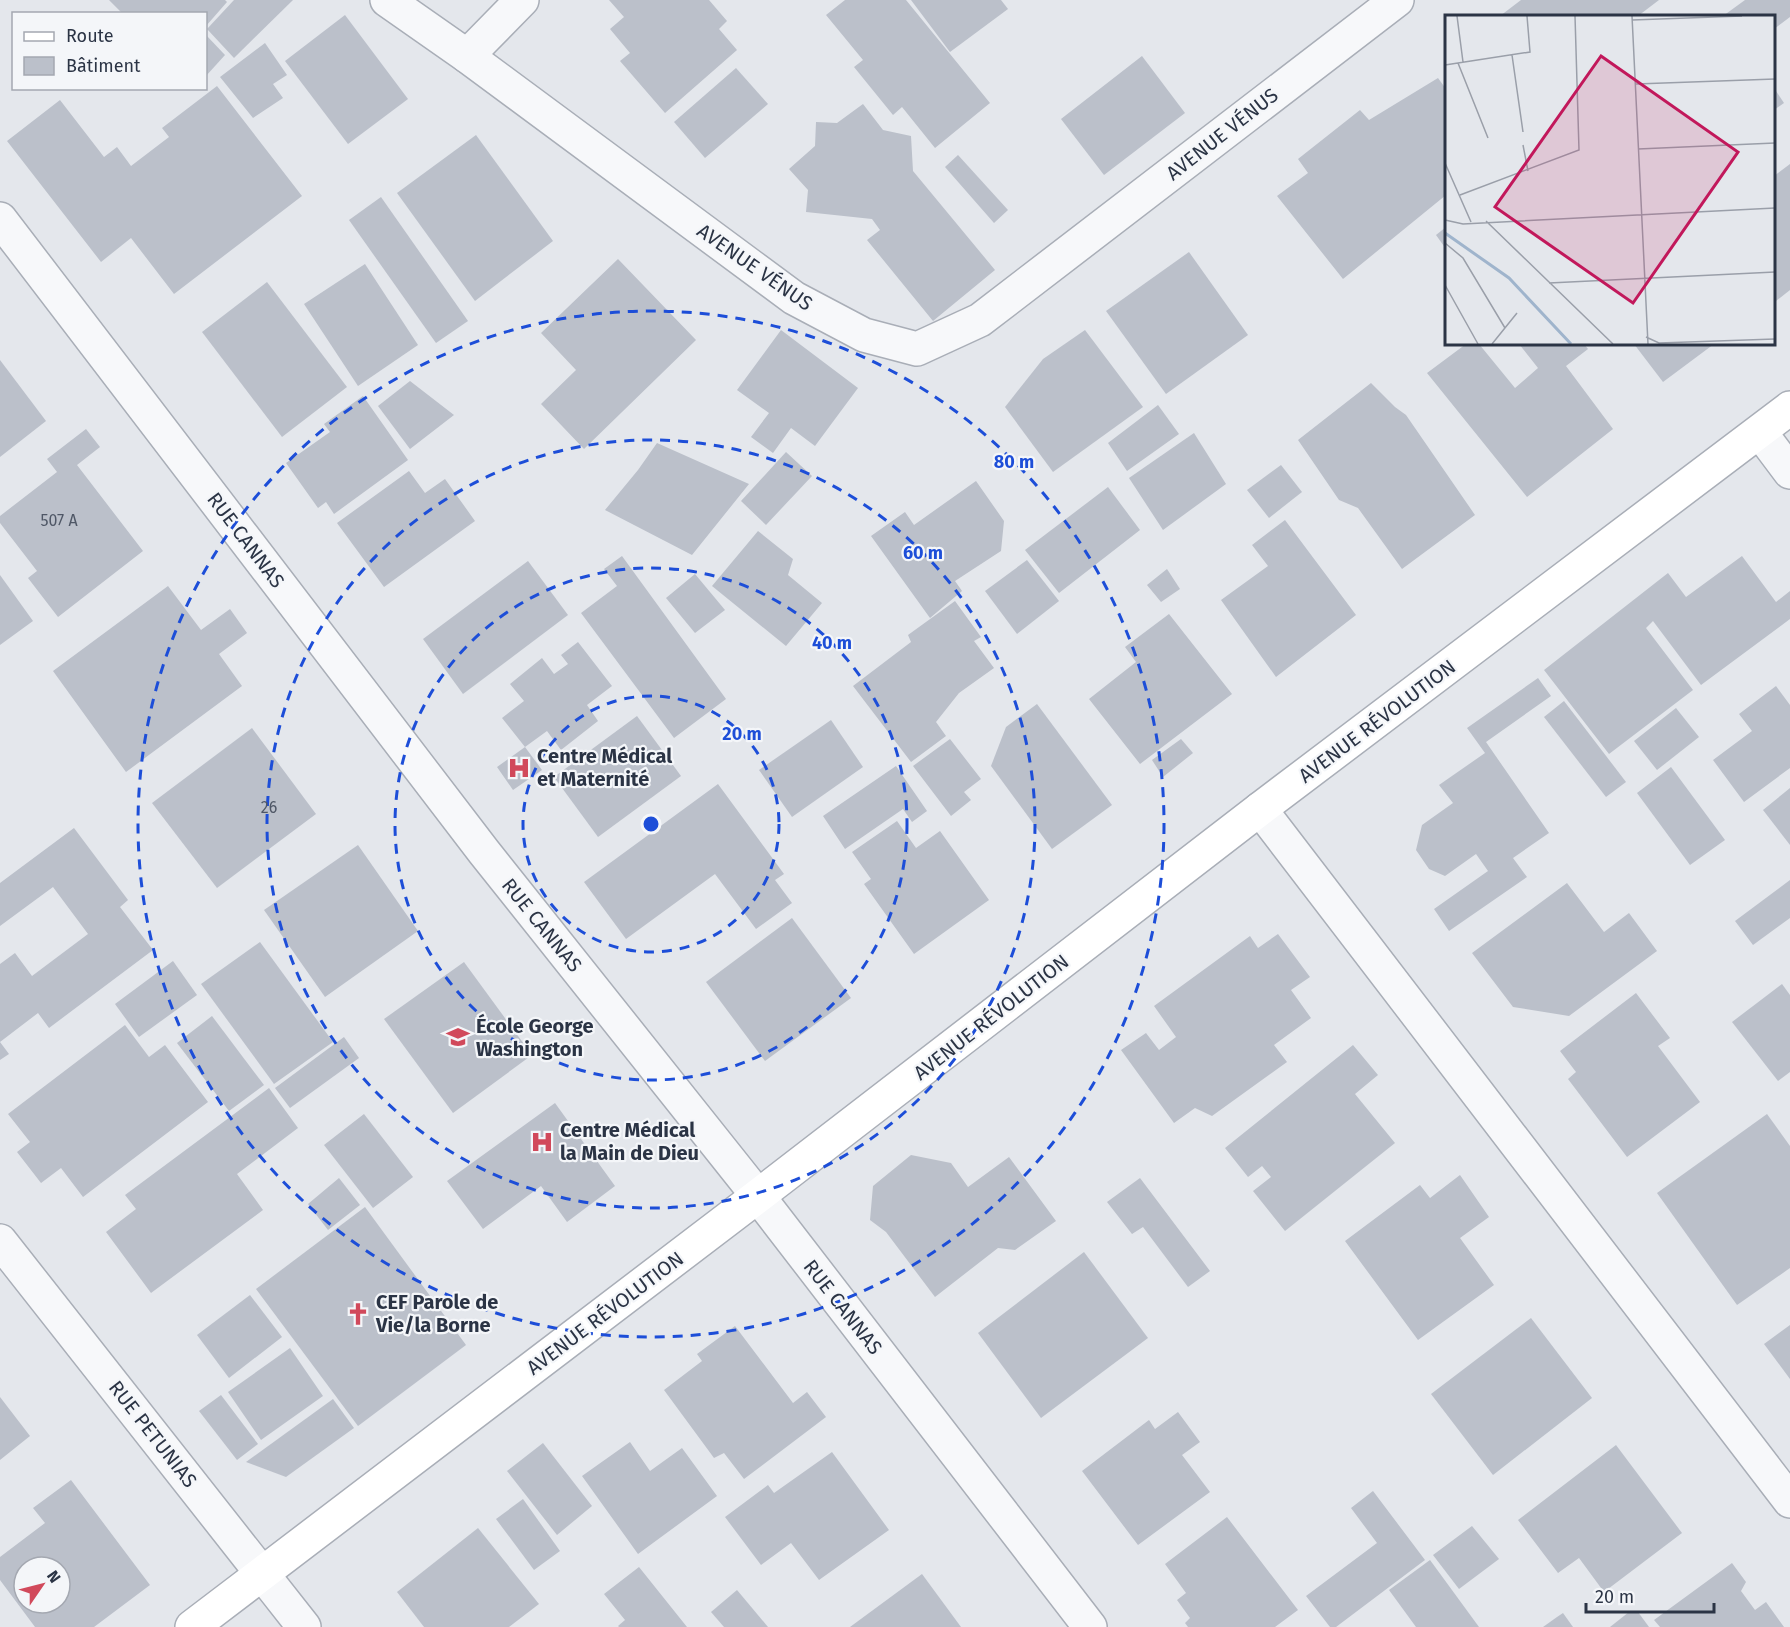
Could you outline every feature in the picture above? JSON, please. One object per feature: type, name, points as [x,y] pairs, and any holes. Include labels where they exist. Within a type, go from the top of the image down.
[{"type":"street","name":"AVENUE VÉNUS","points":[[387,0],[467,56],[794,298],[864,335],[917,349],[980,320],[1397,0]]},
{"type":"street","points":[[467,56],[522,0]]},
{"type":"street","name":"RUE CANNAS","points":[[0,219],[484,852],[758,1196],[1090,1627]]},
{"type":"street","name":"AVENUE RÉVOLUTION","points":[[192,1627],[758,1196],[1260,809],[1790,408]]},
{"type":"street","points":[[1760,432],[1790,472]]},
{"type":"street","points":[[1260,809],[1790,1501]]},
{"type":"street","name":"RUE PETUNIAS","points":[[0,1241],[304,1627]]},
{"type":"building","points":[[109,0],[225,0],[227,2],[207,25],[207,12],[121,12]]},
{"type":"building","points":[[234,0],[293,0],[234,58],[207,29]]},
{"type":"building","points":[[609,0],[709,0],[727,21],[719,29],[737,50],[665,113],[620,61],[630,53],[610,29],[624,17]]},
{"type":"building","points":[[845,0],[906,0],[990,103],[935,148],[902,107],[893,115],[854,67],[863,60],[826,15]]},
{"type":"building","points":[[911,0],[1001,0],[1008,9],[950,52]]},
{"type":"building","points":[[1521,0],[1659,0],[1639,15],[1501,15]]},
{"type":"building","points":[[1745,0],[1790,0],[1790,17],[1775,28],[1775,15],[1724,15]]},
{"type":"building","points":[[345,15],[408,99],[348,144],[285,61]]},
{"type":"building","points":[[207,36],[225,55],[207,75]]},
{"type":"building","points":[[265,43],[287,75],[273,84],[283,98],[253,118],[220,77]]},
{"type":"building","points":[[1142,56],[1185,113],[1104,175],[1061,119]]},
{"type":"building","points":[[736,68],[768,104],[705,158],[674,122]]},
{"type":"building","points":[[1438,78],[1445,88],[1445,196],[1343,279],[1277,196],[1308,173],[1298,159],[1360,110],[1369,120]]},
{"type":"building","points":[[217,86],[302,196],[174,294],[131,238],[101,262],[7,141],[60,100],[104,157],[117,147],[131,166],[169,137],[162,128]]},
{"type":"building","points":[[1775,90],[1784,103],[1775,109]]},
{"type":"building","points":[[863,104],[883,130],[911,136],[913,171],[995,270],[933,321],[867,240],[880,230],[872,219],[806,212],[808,190],[789,169],[815,146],[816,122],[837,123]]},
{"type":"building","points":[[476,135],[553,241],[475,301],[397,193]]},
{"type":"building","points":[[958,155],[1008,210],[994,223],[945,167]]},
{"type":"building","points":[[1790,164],[1790,290],[1776,301],[1775,299],[1775,175]]},
{"type":"building","points":[[381,197],[468,321],[436,343],[349,220]]},
{"type":"building","points":[[1445,228],[1445,248],[1436,235]]},
{"type":"building","points":[[1189,252],[1248,335],[1166,394],[1106,311]]},
{"type":"building","points":[[618,259],[696,340],[584,449],[541,404],[576,370],[541,333]]},
{"type":"building","points":[[365,264],[418,345],[358,386],[304,304]]},
{"type":"building","points":[[267,282],[347,387],[282,437],[202,332]]},
{"type":"building","points":[[781,330],[858,388],[815,446],[791,428],[773,453],[751,437],[769,413],[737,390]]},
{"type":"building","points":[[1085,330],[1143,407],[1053,472],[1005,407],[1043,359]]},
{"type":"building","points":[[1465,345],[1480,345],[1515,388],[1538,368],[1520,345],[1585,345],[1588,349],[1566,366],[1613,429],[1527,497],[1427,373]]},
{"type":"building","points":[[1635,345],[1713,345],[1663,382]]},
{"type":"building","points":[[0,360],[46,421],[0,457]]},
{"type":"building","points":[[410,381],[454,415],[410,449],[378,406]]},
{"type":"building","points":[[1371,383],[1406,415],[1475,515],[1402,569],[1358,508],[1339,500],[1298,440]]},
{"type":"building","points":[[363,396],[408,460],[334,514],[326,502],[318,508],[286,463],[330,432],[324,424]]},
{"type":"building","points":[[1158,405],[1179,434],[1127,471],[1108,443]]},
{"type":"building","points":[[86,429],[100,447],[77,465],[143,551],[58,617],[28,578],[37,571],[0,523],[0,516],[57,472],[47,459]]},
{"type":"building","points":[[1194,433],[1226,484],[1163,530],[1129,478]]},
{"type":"building","points":[[657,443],[749,484],[692,555],[605,510]]},
{"type":"building","points":[[786,452],[812,476],[766,525],[741,501]]},
{"type":"building","points":[[1281,465],[1302,492],[1269,518],[1247,490]]},
{"type":"building","points":[[409,471],[425,493],[445,479],[475,521],[384,587],[337,523]]},
{"type":"building","points":[[976,481],[1004,521],[1001,551],[955,581],[962,591],[930,618],[871,536],[905,512],[914,525]]},
{"type":"building","points":[[1108,487],[1140,530],[1059,593],[1025,550]]},
{"type":"building","points":[[1285,520],[1356,615],[1276,677],[1221,600],[1268,566],[1252,545]]},
{"type":"building","points":[[758,531],[793,559],[788,575],[822,603],[786,646],[712,586]]},
{"type":"building","points":[[622,556],[726,699],[674,738],[581,613],[617,586],[604,569]]},
{"type":"building","points":[[1742,556],[1776,602],[1790,591],[1790,619],[1701,685],[1653,621],[1646,628],[1693,690],[1609,754],[1544,670],[1668,573],[1686,597]]},
{"type":"building","points":[[1027,560],[1059,601],[1017,634],[985,591]]},
{"type":"building","points":[[528,561],[568,615],[463,694],[423,639]]},
{"type":"building","points":[[1167,569],[1180,589],[1161,602],[1147,585]]},
{"type":"building","points":[[695,574],[725,610],[695,633],[666,598]]},
{"type":"building","points":[[0,575],[33,621],[0,645]]},
{"type":"building","points":[[168,586],[201,630],[230,609],[247,633],[219,654],[242,686],[126,772],[53,671]]},
{"type":"building","points":[[955,601],[981,637],[974,641],[994,668],[959,693],[936,722],[946,736],[911,762],[853,686],[911,642],[908,635]]},
{"type":"building","points":[[1169,614],[1232,694],[1140,764],[1089,699],[1136,662],[1125,647]]},
{"type":"building","points":[[578,642],[612,686],[587,705],[598,721],[561,750],[547,731],[525,747],[502,718],[524,701],[510,684],[542,658],[554,674],[568,664],[561,655]]},
{"type":"building","points":[[1538,678],[1551,696],[1486,742],[1549,833],[1513,858],[1527,877],[1449,931],[1434,909],[1488,871],[1476,854],[1445,876],[1429,869],[1416,850],[1422,825],[1453,803],[1439,785],[1485,753],[1467,728]]},
{"type":"building","points":[[1776,686],[1790,705],[1790,768],[1744,802],[1713,760],[1752,731],[1739,714]]},
{"type":"building","points":[[1564,701],[1626,782],[1606,797],[1544,717]]},
{"type":"building","points":[[1037,704],[1112,805],[1052,849],[991,766],[1006,727]]},
{"type":"building","points":[[1676,708],[1699,737],[1657,770],[1634,741]]},
{"type":"building","points":[[637,716],[681,776],[598,837],[554,777]]},
{"type":"building","points":[[831,720],[863,767],[792,817],[759,770]]},
{"type":"building","points":[[252,728],[316,814],[217,888],[152,803]]},
{"type":"building","points":[[950,739],[981,779],[964,792],[971,800],[951,816],[913,766]]},
{"type":"building","points":[[1181,739],[1193,753],[1163,777],[1152,760]]},
{"type":"building","name":"Centre Médical et Maternité","points":[[525,747],[542,770],[513,790],[497,767]]},
{"type":"building","points":[[896,766],[927,811],[912,822],[903,809],[845,849],[823,816]]},
{"type":"building","points":[[1671,767],[1725,840],[1690,865],[1637,793]]},
{"type":"building","points":[[718,784],[784,874],[775,880],[792,903],[756,929],[715,874],[626,939],[584,882]]},
{"type":"building","points":[[1790,788],[1790,845],[1763,810]]},
{"type":"building","points":[[897,821],[916,848],[940,831],[989,900],[914,954],[864,884],[871,879],[852,852]]},
{"type":"building","points":[[74,828],[128,900],[120,907],[153,950],[49,1028],[38,1013],[0,1042],[0,964],[15,953],[32,976],[88,934],[53,887],[0,926],[0,883]]},
{"type":"building","points":[[358,845],[418,931],[325,997],[264,910]]},
{"type":"building","points":[[1790,880],[1790,918],[1753,945],[1735,921]]},
{"type":"building","points":[[1567,883],[1604,932],[1629,913],[1657,951],[1569,1016],[1513,1007],[1472,953]]},
{"type":"building","points":[[792,918],[851,998],[765,1061],[706,982]]},
{"type":"building","points":[[1278,934],[1310,977],[1291,990],[1311,1018],[1274,1045],[1287,1062],[1212,1116],[1195,1108],[1174,1123],[1121,1050],[1146,1033],[1159,1050],[1176,1037],[1154,1006],[1250,936],[1258,948]]},
{"type":"building","points":[[260,942],[333,1042],[274,1084],[201,984]]},
{"type":"building","points":[[173,961],[197,995],[139,1037],[115,1004]]},
{"type":"building","name":"École George Washington","points":[[464,962],[532,1055],[453,1113],[384,1019]]},
{"type":"building","points":[[1782,984],[1790,995],[1790,1072],[1778,1081],[1732,1022]]},
{"type":"building","points":[[1636,993],[1670,1038],[1658,1046],[1700,1102],[1627,1157],[1568,1079],[1576,1072],[1560,1051]]},
{"type":"building","points":[[212,1016],[264,1085],[229,1111],[177,1043]]},
{"type":"building","points":[[125,1025],[149,1057],[165,1045],[208,1102],[83,1197],[61,1168],[41,1183],[17,1152],[30,1142],[8,1114]]},
{"type":"building","points":[[344,1037],[359,1058],[290,1108],[275,1088]]},
{"type":"building","points":[[0,1042],[9,1054],[0,1060]]},
{"type":"building","points":[[1353,1045],[1378,1075],[1355,1094],[1395,1143],[1285,1231],[1253,1191],[1271,1177],[1262,1166],[1248,1177],[1225,1148]]},
{"type":"building","points":[[269,1088],[298,1128],[237,1174],[263,1210],[151,1293],[106,1232],[136,1209],[125,1195]]},
{"type":"building","name":"Centre Médical la Main de Dieu","points":[[555,1103],[615,1186],[567,1222],[541,1186],[483,1229],[447,1181]]},
{"type":"building","points":[[364,1114],[413,1177],[373,1208],[324,1145]]},
{"type":"building","points":[[1767,1114],[1790,1146],[1790,1268],[1737,1305],[1657,1193]]},
{"type":"building","points":[[911,1155],[951,1163],[968,1187],[1009,1157],[1056,1221],[1015,1250],[998,1248],[935,1297],[886,1232],[870,1220],[873,1186]]},
{"type":"building","points":[[1460,1175],[1489,1217],[1460,1238],[1494,1285],[1418,1340],[1345,1241],[1420,1185],[1430,1198]]},
{"type":"building","points":[[339,1178],[360,1205],[328,1230],[308,1204]]},
{"type":"building","points":[[1140,1178],[1210,1271],[1188,1287],[1143,1227],[1132,1234],[1107,1202]]},
{"type":"building","points":[[365,1207],[466,1345],[358,1426],[256,1289]]},
{"type":"building","points":[[1084,1252],[1148,1338],[1041,1418],[978,1333]]},
{"type":"building","points":[[250,1295],[282,1337],[229,1378],[197,1335]]},
{"type":"building","points":[[1531,1318],[1592,1398],[1493,1475],[1431,1394]]},
{"type":"building","points":[[1790,1325],[1790,1379],[1764,1344]]},
{"type":"building","points":[[735,1326],[793,1403],[807,1392],[826,1417],[744,1479],[724,1453],[714,1458],[664,1390],[702,1361],[697,1354]]},
{"type":"building","points":[[290,1348],[323,1396],[261,1440],[228,1392]]},
{"type":"building","points":[[221,1395],[258,1444],[237,1460],[199,1411]]},
{"type":"building","points":[[0,1397],[30,1436],[0,1460]]},
{"type":"building","points":[[333,1399],[354,1428],[286,1477],[246,1462]]},
{"type":"building","points":[[1178,1412],[1200,1442],[1182,1455],[1210,1492],[1138,1545],[1082,1471],[1149,1420],[1155,1429]]},
{"type":"building","points":[[630,1442],[650,1471],[682,1448],[717,1496],[638,1554],[582,1476]]},
{"type":"building","points":[[543,1443],[592,1506],[557,1535],[507,1471]]},
{"type":"building","points":[[1616,1445],[1682,1533],[1604,1592],[1579,1558],[1558,1573],[1518,1520]]},
{"type":"building","points":[[832,1452],[889,1530],[819,1580],[791,1543],[761,1565],[725,1517],[768,1485],[774,1493]]},
{"type":"building","points":[[71,1480],[150,1585],[94,1627],[35,1627],[26,1615],[72,1615],[72,1555],[12,1555],[12,1596],[0,1580],[0,1557],[45,1523],[33,1508]]},
{"type":"building","points":[[1373,1491],[1425,1560],[1336,1627],[1330,1627],[1306,1596],[1377,1543],[1351,1508]]},
{"type":"building","points":[[523,1499],[560,1551],[534,1570],[496,1519]]},
{"type":"building","points":[[1227,1517],[1298,1610],[1275,1627],[1188,1627],[1185,1623],[1190,1618],[1177,1600],[1186,1593],[1165,1564]]},
{"type":"building","points":[[1472,1526],[1499,1559],[1459,1589],[1433,1555]]},
{"type":"building","points":[[478,1528],[539,1604],[509,1627],[424,1627],[397,1592]]},
{"type":"building","points":[[1430,1560],[1479,1627],[1416,1627],[1389,1590]]},
{"type":"building","points":[[1732,1563],[1746,1582],[1741,1591],[1755,1610],[1766,1602],[1784,1627],[1660,1627],[1654,1620]]},
{"type":"building","points":[[639,1567],[687,1627],[618,1626],[625,1620],[604,1594]]},
{"type":"building","points":[[922,1574],[961,1627],[850,1627]]},
{"type":"building","points":[[737,1590],[768,1627],[724,1627],[711,1612]]},
{"type":"building","points":[[1629,1612],[1638,1612],[1649,1627],[1610,1627]]},
{"type":"building","points":[[1563,1613],[1573,1627],[1543,1627],[1557,1617]]},
{"type":"place","name":"Centre Médical et Maternité","points":[[519,768]]},
{"type":"place","name":"École George Washington","points":[[458,1037]]},
{"type":"place","name":"Centre Médical la Main de Dieu","points":[[542,1142]]},
{"type":"place","name":"CEF Parole de Vie/la Borne","points":[[358,1314]]}]
